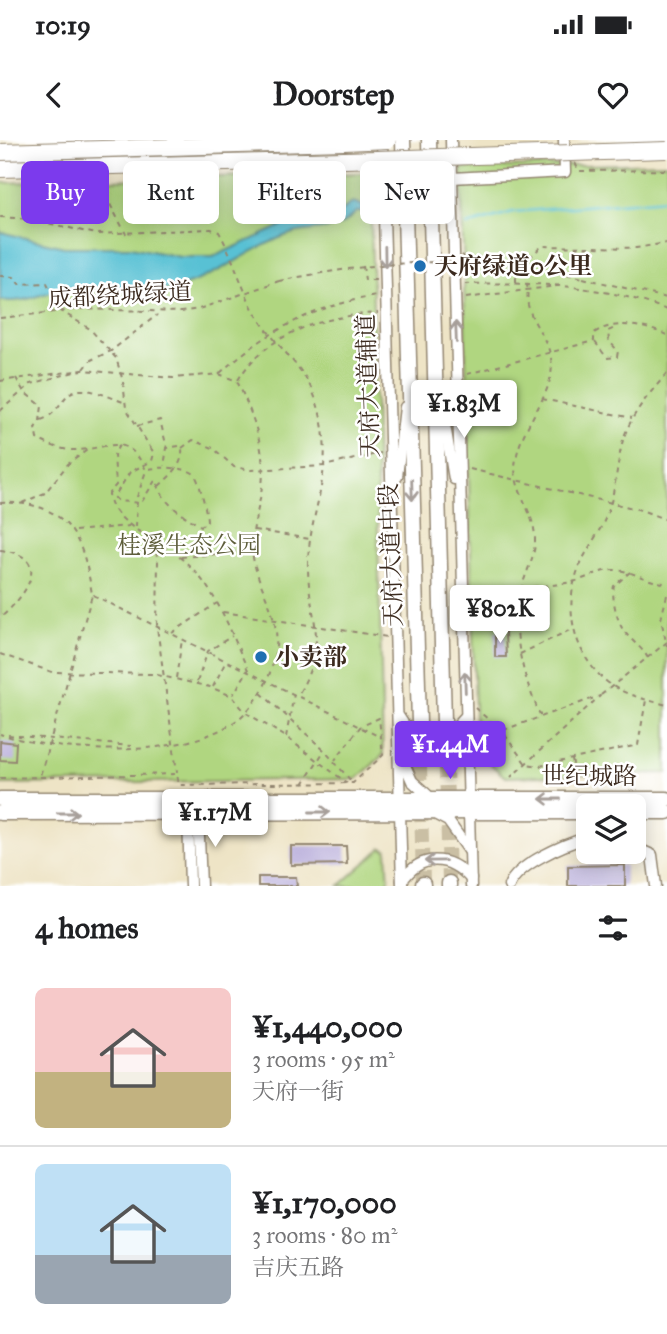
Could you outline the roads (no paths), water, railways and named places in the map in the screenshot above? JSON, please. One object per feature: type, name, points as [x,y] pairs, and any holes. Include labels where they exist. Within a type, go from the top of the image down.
[{"type":"highway","points":[[0,152],[388,140]]},
{"type":"highway","points":[[0,169],[667,153]]},
{"type":"main road","points":[[396,140],[401,161]]},
{"type":"main road","points":[[403,140],[404,161]]},
{"type":"main road","name":"天府大道中段","points":[[432,140],[430,176],[444,722]]},
{"type":"main road","name":"天府大道中段","points":[[405,224],[419,723]]},
{"type":"main road","points":[[0,799],[469,806]]},
{"type":"main road","name":"世纪城路","points":[[469,806],[667,799]]},
{"type":"main road","points":[[0,813],[193,813],[400,805]]},
{"type":"main road","name":"世纪城路","points":[[469,806],[576,811]]},
{"type":"main road","name":"世纪城路","points":[[646,812],[667,812]]},
{"type":"street","name":"天府大道辅道","points":[[382,140],[402,884]]},
{"type":"street","points":[[451,140],[452,161]]},
{"type":"street","points":[[454,178],[565,172],[564,140]]},
{"type":"street","points":[[453,224],[461,516],[470,711],[471,882]]},
{"type":"street","points":[[392,516],[409,369]]},
{"type":"street","points":[[435,369],[461,516]]},
{"type":"street","points":[[398,714],[405,728],[423,739],[448,735],[460,726],[470,711]]},
{"type":"street","points":[[400,753],[412,781],[448,821],[470,852]]},
{"type":"street","points":[[190,886],[193,813]]},
{"type":"street","points":[[193,813],[201,886]]},
{"type":"street","points":[[509,886],[516,875],[554,849],[576,842]]},
{"type":"street","points":[[646,852],[652,855],[656,886]]},
{"type":"street","points":[[402,884],[416,864],[435,860],[454,864],[471,882]]},
{"type":"water","points":[[353,202],[360,205],[360,212],[346,220],[346,208]]},
{"type":"water","points":[[286,224],[341,224],[287,235],[208,276],[181,286],[153,290],[68,288],[18,301],[0,300],[0,232],[64,247],[131,247],[180,257],[213,257]]},
{"type":"waterway","points":[[467,225],[513,212],[667,199]]},
{"type":"tunnel","points":[[445,723],[449,883]]},
{"type":"tunnel","points":[[419,724],[423,884]]},
{"type":"place","name":"天府绿道0公里","points":[[420,266]]},
{"type":"place","name":"小卖部","points":[[261,657]]},
{"type":"park label","name":"桂溪生态公园","points":[[189,545]]}]
